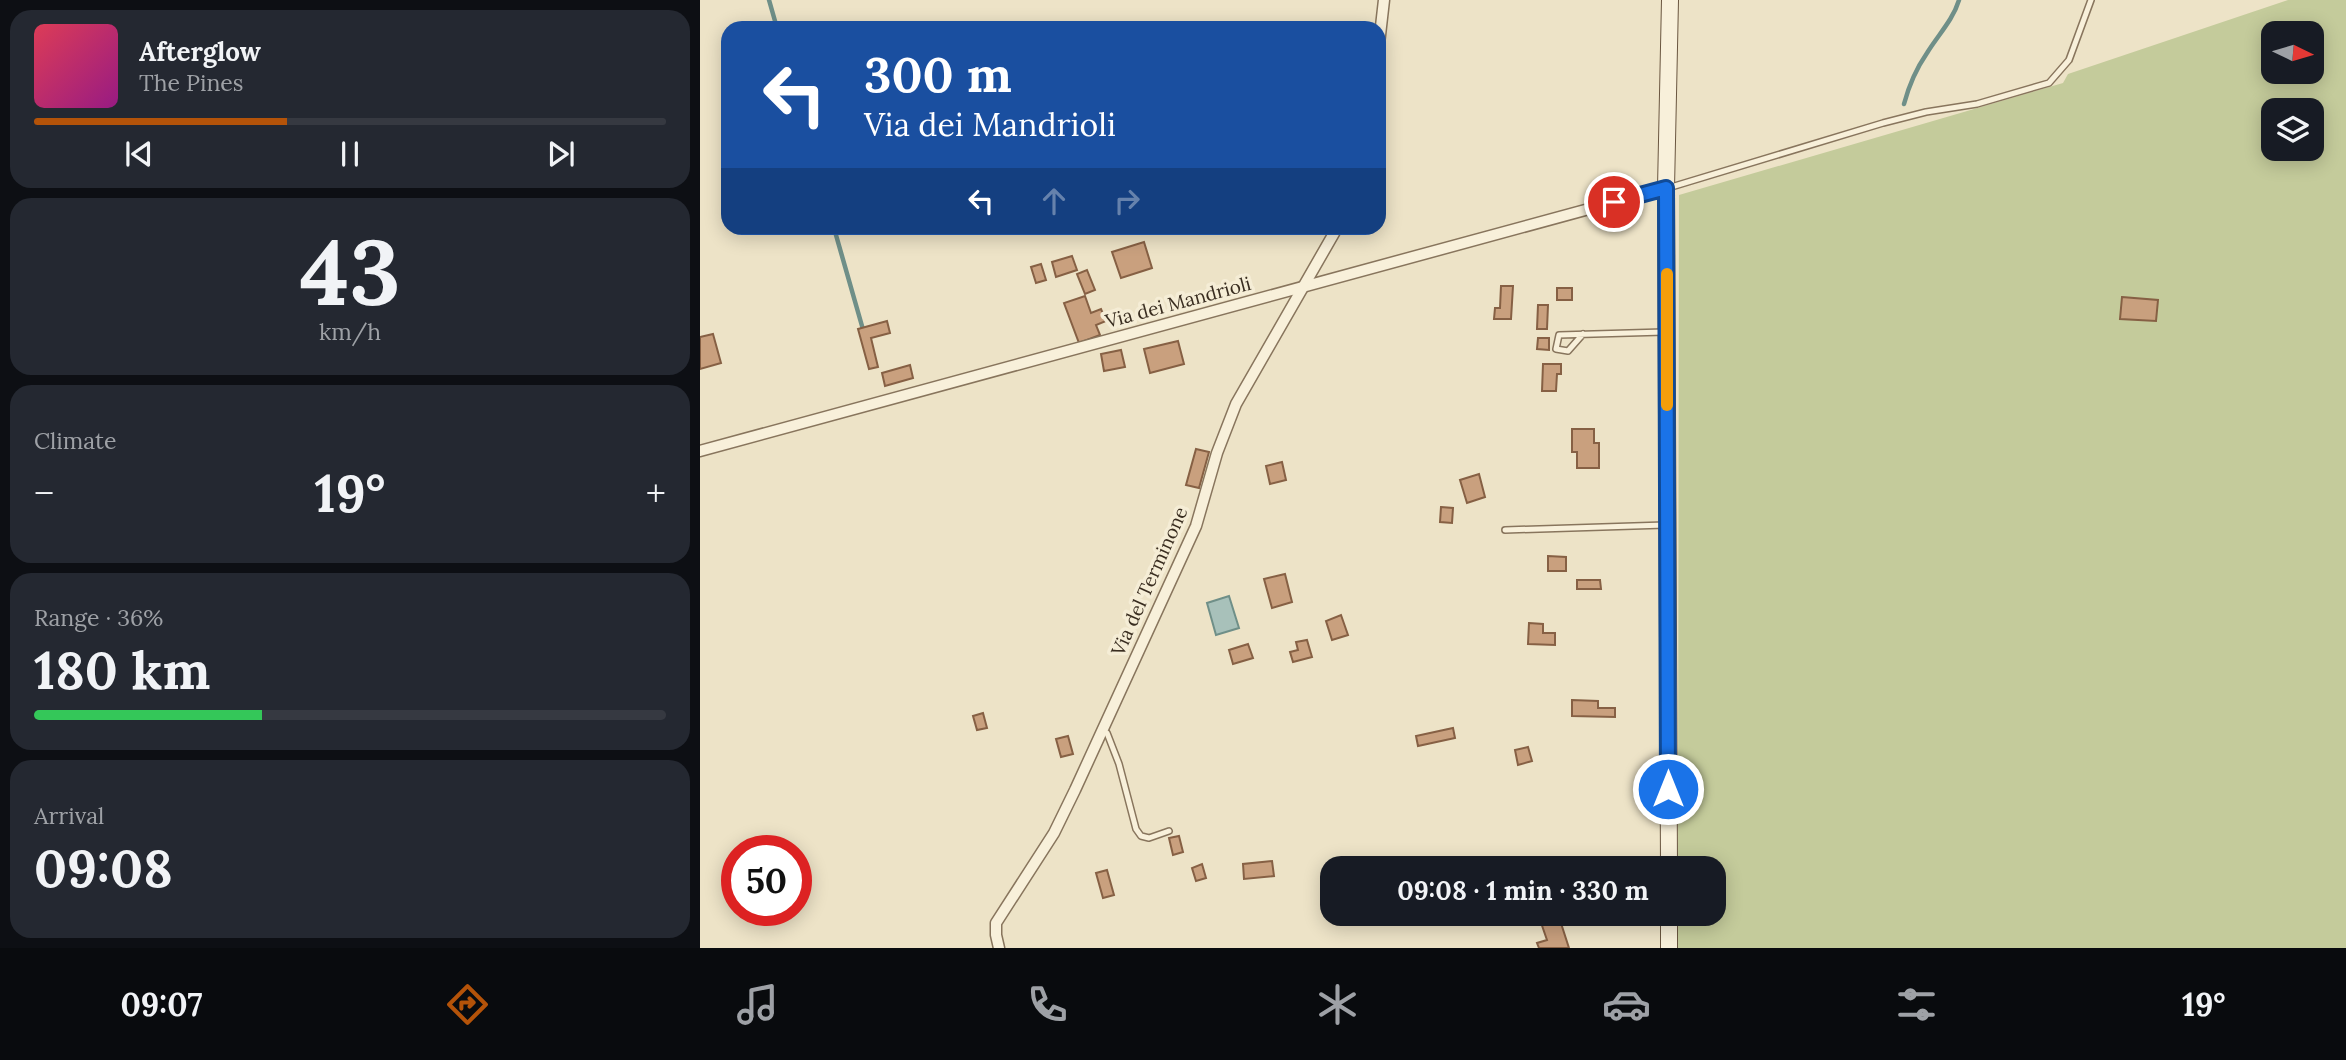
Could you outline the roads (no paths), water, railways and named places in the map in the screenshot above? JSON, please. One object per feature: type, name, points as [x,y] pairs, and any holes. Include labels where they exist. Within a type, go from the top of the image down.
[{"type":"main road","points":[[1669,856],[1666,188],[1671,0]]},
{"type":"main road","points":[[1669,926],[1669,948]]},
{"type":"street","points":[[1382,21],[1384,0]]},
{"type":"street","name":"Via dei Mandrioli","points":[[700,451],[1666,188]]},
{"type":"street","name":"Via del Terminone","points":[[999,948],[996,923],[1054,833],[1196,526],[1217,453],[1236,404],[1333,235]]},
{"type":"lane","points":[[1666,188],[1883,123],[1926,112],[1977,104],[2049,83],[2069,60],[2091,0]]},
{"type":"lane","points":[[1583,334],[1568,351],[1556,349],[1559,335],[1583,334],[1667,332]]},
{"type":"lane","points":[[1505,530],[1668,525]]},
{"type":"lane","points":[[1107,733],[1119,764],[1136,829],[1141,836],[1149,838],[1169,831]]},
{"type":"water","points":[[1229,596],[1239,628],[1216,635],[1207,603]]},
{"type":"waterway","points":[[769,0],[775,21]]},
{"type":"waterway","points":[[1904,104],[1916,71],[1949,21],[1959,0]]},
{"type":"waterway","points":[[836,235],[864,333]]}]
